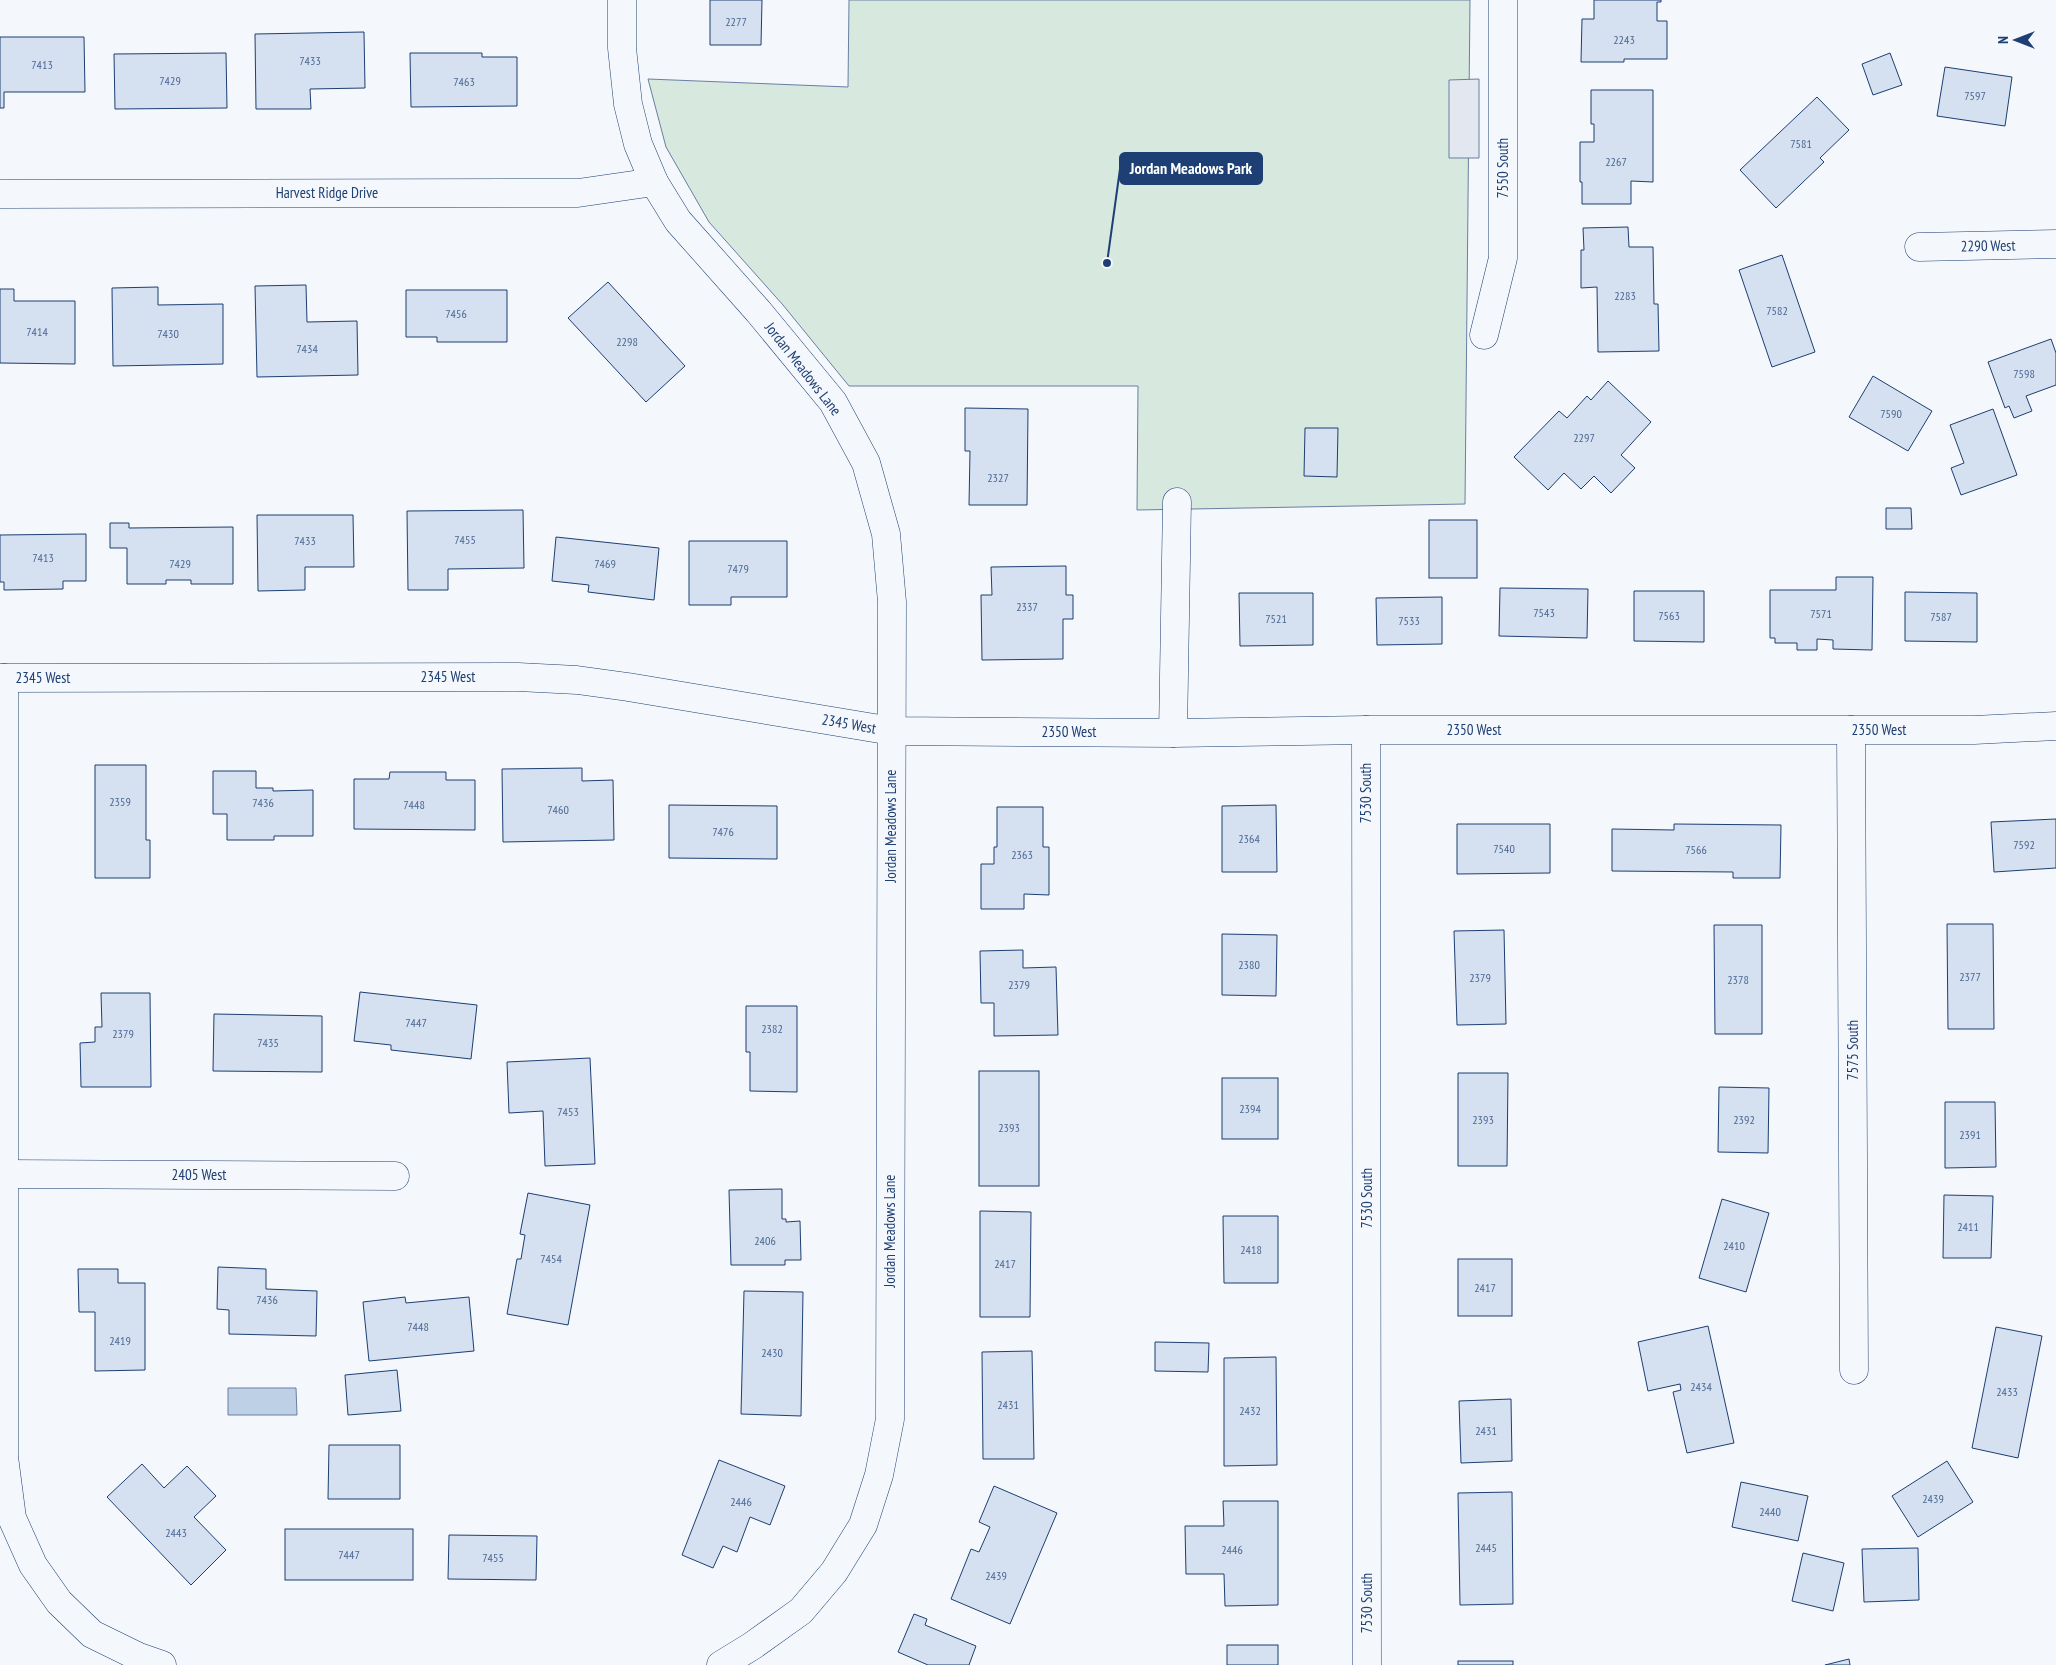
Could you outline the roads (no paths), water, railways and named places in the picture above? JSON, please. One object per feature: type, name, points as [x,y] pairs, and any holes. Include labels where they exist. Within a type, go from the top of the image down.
[{"type":"street","name":"Jordan Meadows Lane","points":[[622,0],[622,48],[628,104],[638,144],[654,182],[678,221],[758,311],[832,402],[866,463],[886,534],[892,602],[890,1419],[879,1475],[863,1525],[834,1572],[801,1611],[752,1646],[721,1665]]},
{"type":"street","name":"7550 South","points":[[1484,335],[1503,258],[1503,0]]},
{"type":"street","name":"Harvest Ridge Drive","points":[[0,194],[578,193],[654,182]]},
{"type":"street","name":"2290 West","points":[[1920,247],[2056,244]]},
{"type":"street","points":[[1173,733],[1177,502]]},
{"type":"street","name":"2345 West","points":[[2,678],[518,677],[577,680],[892,731]]},
{"type":"street","points":[[2,678],[4,1457],[12,1518],[33,1565],[59,1602],[92,1634],[147,1662]]},
{"type":"street","name":"2350 West","points":[[892,731],[1173,733],[1366,730],[1974,730],[2056,726]]},
{"type":"street","name":"7530 South","points":[[1366,730],[1367,1665]]},
{"type":"street","name":"7575 South","points":[[1851,730],[1854,1370]]},
{"type":"street","name":"2405 West","points":[[3,1174],[396,1176]]},
{"type":"water","points":[[228,1388],[296,1388],[297,1415],[228,1415]]},
{"type":"place","name":"Jordan Meadows Park","points":[[1107,263]]}]
